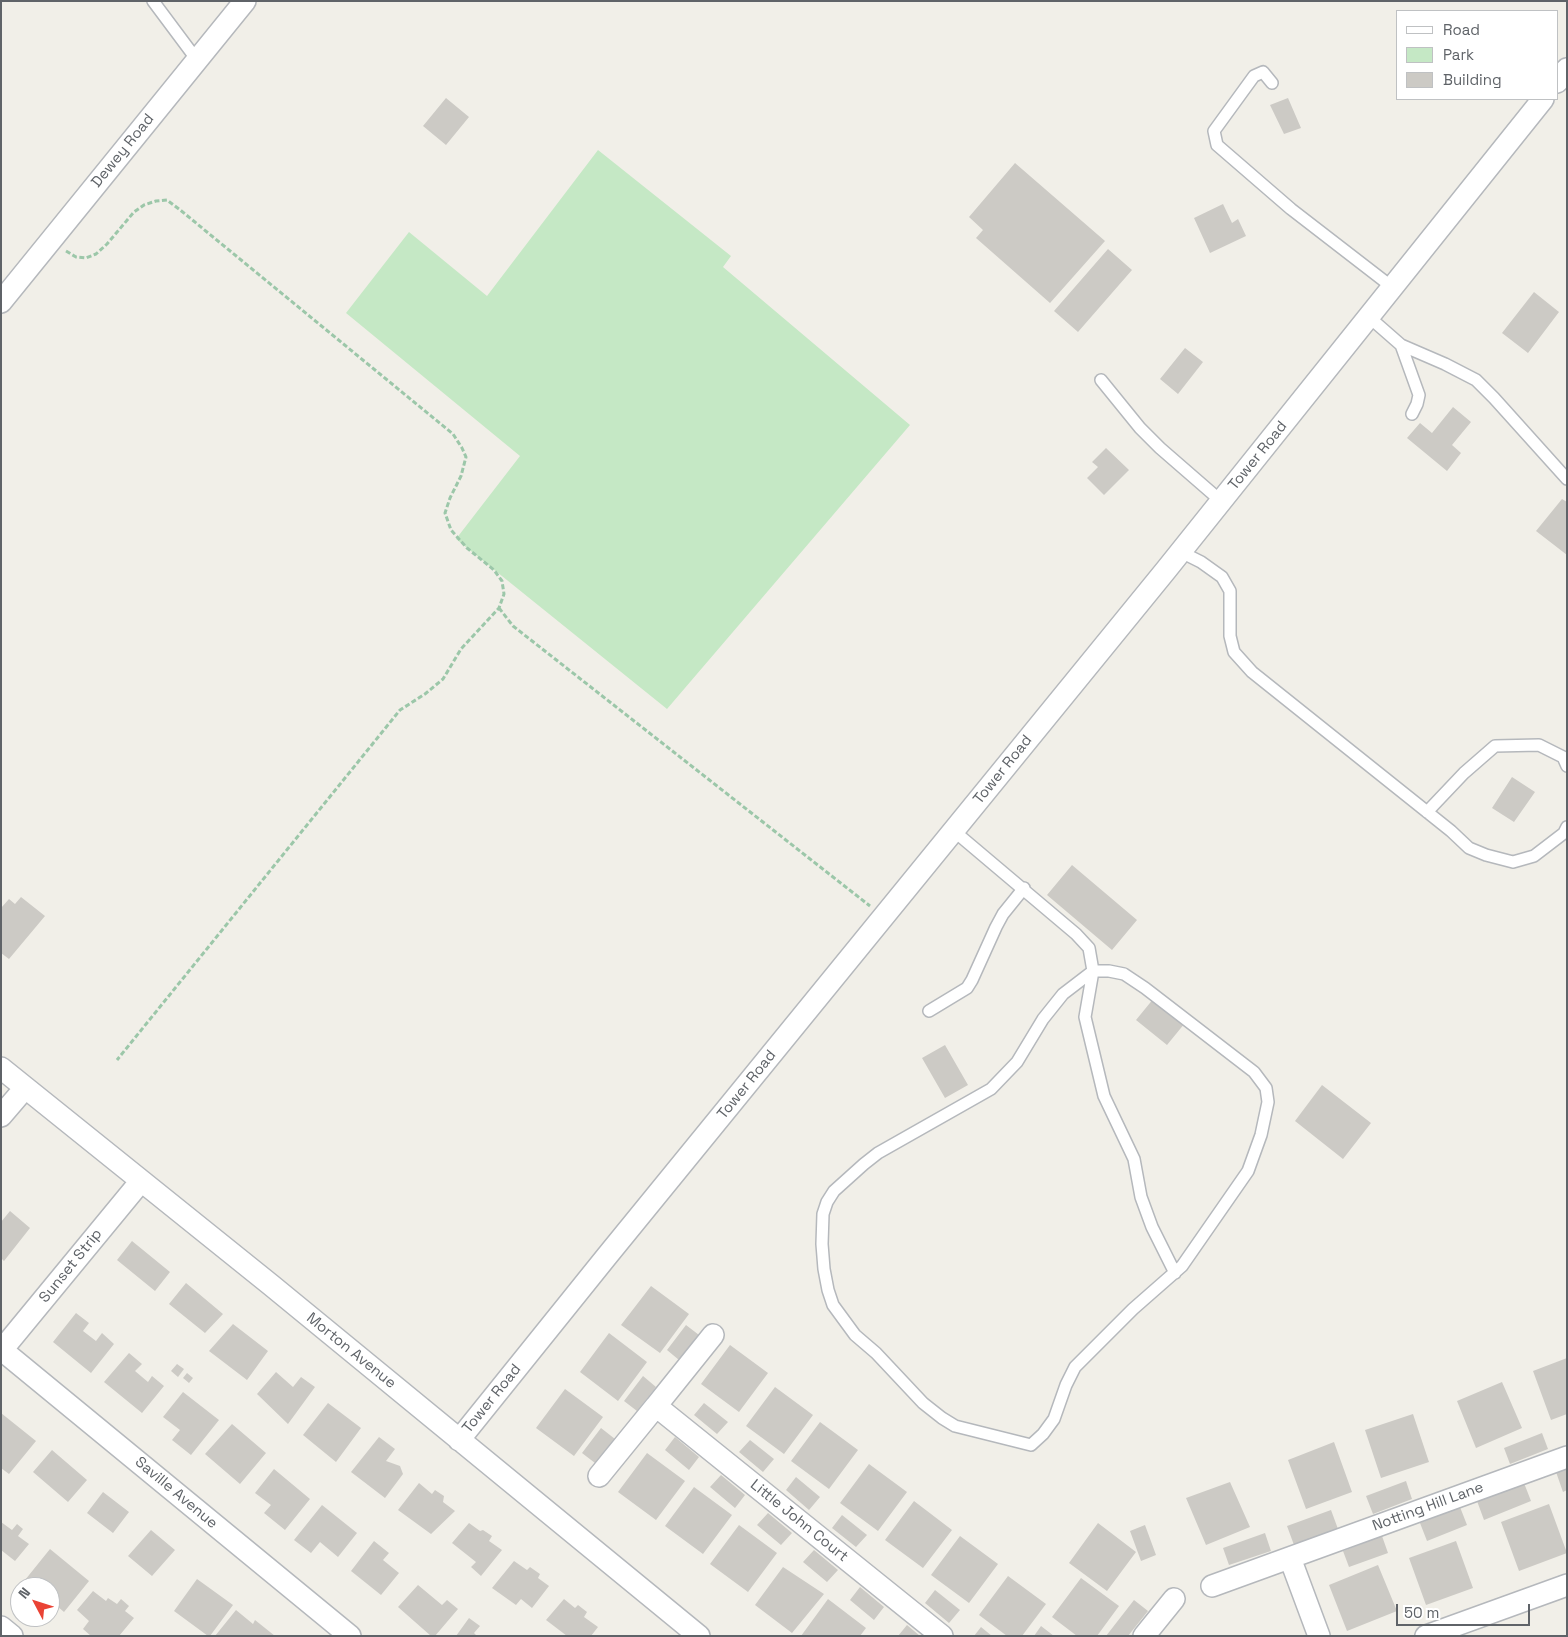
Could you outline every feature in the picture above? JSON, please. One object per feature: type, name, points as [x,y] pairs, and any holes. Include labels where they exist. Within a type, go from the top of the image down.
[{"type":"street","name":"Dewey Road","points":[[1,302],[245,1]]},
{"type":"street","name":"Tower Road","points":[[459,1440],[1181,552],[1542,100]]},
{"type":"street","name":"Morton Avenue","points":[[1,1068],[699,1636]]},
{"type":"street","points":[[1,1116],[25,1088]]},
{"type":"street","name":"Sunset Strip","points":[[2,1350],[141,1181]]},
{"type":"street","points":[[599,1476],[713,1336]]},
{"type":"street","name":"Saville Avenue","points":[[2,1350],[350,1636]]},
{"type":"street","name":"Little John Court","points":[[656,1406],[942,1636]]},
{"type":"street","name":"Notting Hill Lane","points":[[1212,1586],[1567,1457]]},
{"type":"street","points":[[1290,1558],[1319,1636]]},
{"type":"street","points":[[1426,1636],[1567,1585]]},
{"type":"street","points":[[1144,1636],[1174,1599]]},
{"type":"street","points":[[1,1627],[12,1636]]},
{"type":"lane","points":[[153,1],[197,60]]},
{"type":"lane","points":[[1272,83],[1262,72],[1254,76],[1214,131],[1217,144],[1291,208],[1392,287]]},
{"type":"lane","points":[[1369,317],[1401,345],[1476,380],[1567,478]]},
{"type":"lane","points":[[1401,345],[1418,394],[1418,404],[1412,414]]},
{"type":"lane","points":[[1101,380],[1140,428],[1154,442],[1222,501]]},
{"type":"lane","points":[[1181,552],[1222,577],[1230,591],[1230,636],[1234,652],[1252,672],[1427,812],[1469,848],[1513,862],[1534,856],[1564,833],[1567,827]]},
{"type":"lane","points":[[1427,812],[1464,773],[1495,746],[1539,745],[1563,757],[1567,766]]},
{"type":"lane","points":[[954,831],[1024,888],[1089,948],[1093,972],[1085,1017],[1104,1096],[1134,1160],[1141,1197],[1152,1227],[1175,1273]]},
{"type":"lane","points":[[929,1010],[967,988],[996,926],[1024,888]]},
{"type":"lane","points":[[1109,971],[1124,974],[1145,988],[1254,1072],[1266,1088],[1268,1102],[1261,1135],[1248,1171],[1182,1266],[1133,1309],[1076,1367],[1066,1385],[1054,1419],[1043,1434],[1031,1445],[955,1426],[942,1418],[923,1403],[876,1353],[855,1335],[833,1305],[828,1290],[822,1244],[823,1214],[826,1202],[834,1192],[864,1164],[991,1089],[1017,1062],[1044,1019],[1063,994],[1093,972],[1109,971]]},
{"type":"path","points":[[52,238],[76,258],[86,258],[96,254],[107,244],[134,212],[156,200],[167,200],[453,434],[466,457],[461,476],[445,513],[451,530],[466,548],[494,570],[502,581],[504,594],[499,608],[460,649],[443,679],[425,694],[400,710],[117,1060]]},
{"type":"path","points":[[499,608],[513,626],[884,917]]},
{"type":"green space","points":[[598,150],[731,256],[723,267],[910,425],[667,709],[456,539],[520,456],[346,313],[409,232],[487,296]]},
{"type":"building","points":[[446,98],[469,117],[446,145],[423,126]]},
{"type":"building","points":[[1288,98],[1301,128],[1284,134],[1270,105]]},
{"type":"building","points":[[1015,163],[1105,241],[1050,303],[976,238],[983,230],[969,217]]},
{"type":"building","points":[[1223,204],[1232,223],[1238,219],[1246,236],[1210,253],[1194,218]]},
{"type":"building","points":[[1108,249],[1132,270],[1078,332],[1054,311]]},
{"type":"building","points":[[1534,292],[1559,312],[1528,353],[1502,333]]},
{"type":"building","points":[[1185,348],[1203,362],[1178,394],[1160,379]]},
{"type":"building","points":[[1453,407],[1471,422],[1452,445],[1461,453],[1447,471],[1407,438],[1420,423],[1432,433]]},
{"type":"building","points":[[1106,448],[1129,470],[1104,495],[1087,478],[1098,467],[1092,462]]},
{"type":"building","points":[[1562,499],[1567,502],[1567,555],[1536,531]]},
{"type":"building","points":[[1512,777],[1535,792],[1514,822],[1492,808]]},
{"type":"building","points":[[1072,865],[1137,920],[1112,950],[1047,895]]},
{"type":"building","points":[[21,897],[45,916],[9,959],[1,953],[1,908],[9,899],[15,904]]},
{"type":"building","points":[[1154,998],[1185,1023],[1167,1045],[1136,1020]]},
{"type":"building","points":[[945,1045],[968,1085],[945,1098],[922,1058]]},
{"type":"building","points":[[1322,1085],[1371,1123],[1343,1159],[1295,1121]]},
{"type":"building","points":[[10,1211],[30,1228],[4,1261],[1,1258],[1,1222]]},
{"type":"building","points":[[132,1241],[170,1272],[155,1291],[117,1260]]},
{"type":"building","points":[[186,1283],[223,1314],[205,1333],[169,1304]]},
{"type":"building","points":[[651,1286],[689,1314],[660,1353],[621,1325]]},
{"type":"building","points":[[76,1313],[89,1323],[83,1331],[96,1341],[102,1333],[114,1344],[91,1373],[53,1342]]},
{"type":"building","points":[[233,1324],[268,1351],[247,1380],[209,1351]]},
{"type":"building","points":[[686,1325],[699,1335],[679,1360],[667,1350]]},
{"type":"building","points":[[609,1333],[647,1362],[618,1401],[580,1372]]},
{"type":"building","points":[[730,1345],[768,1373],[739,1412],[701,1384]]},
{"type":"building","points":[[129,1353],[142,1364],[135,1371],[148,1382],[152,1376],[164,1386],[142,1413],[104,1382]]},
{"type":"building","points":[[1567,1358],[1567,1414],[1551,1420],[1533,1371]]},
{"type":"building","points":[[177,1364],[184,1369],[178,1377],[171,1371]]},
{"type":"building","points":[[276,1372],[293,1387],[301,1377],[315,1387],[288,1424],[257,1394]]},
{"type":"building","points":[[187,1373],[193,1378],[189,1383],[183,1378]]},
{"type":"building","points":[[643,1376],[656,1387],[637,1411],[624,1401]]},
{"type":"building","points":[[1502,1382],[1522,1428],[1476,1448],[1457,1401]]},
{"type":"building","points":[[775,1387],[813,1415],[784,1454],[746,1426]]},
{"type":"building","points":[[565,1389],[603,1417],[574,1456],[536,1428]]},
{"type":"building","points":[[183,1392],[219,1420],[191,1455],[172,1440],[180,1430],[163,1417]]},
{"type":"building","points":[[328,1403],[361,1428],[336,1462],[303,1435]]},
{"type":"building","points":[[704,1403],[728,1422],[717,1434],[694,1415]]},
{"type":"building","points":[[1,1413],[36,1441],[9,1474],[1,1468]]},
{"type":"building","points":[[1413,1414],[1429,1462],[1381,1478],[1365,1430]]},
{"type":"building","points":[[820,1422],[858,1450],[829,1489],[791,1461]]},
{"type":"building","points":[[232,1424],[266,1453],[240,1484],[205,1454]]},
{"type":"building","points":[[601,1428],[615,1439],[595,1463],[582,1453]]},
{"type":"building","points":[[1542,1433],[1548,1449],[1510,1464],[1504,1448]]},
{"type":"building","points":[[379,1437],[395,1449],[386,1461],[400,1466],[403,1474],[385,1498],[351,1472]]},
{"type":"building","points":[[675,1437],[699,1457],[689,1470],[665,1450]]},
{"type":"building","points":[[750,1440],[774,1459],[763,1472],[739,1452]]},
{"type":"building","points":[[1334,1442],[1352,1492],[1306,1509],[1288,1460]]},
{"type":"building","points":[[52,1450],[87,1480],[68,1502],[33,1472]]},
{"type":"building","points":[[647,1453],[685,1481],[656,1520],[618,1492]]},
{"type":"building","points":[[869,1464],[907,1492],[878,1531],[840,1503]]},
{"type":"building","points":[[1567,1468],[1567,1490],[1563,1492],[1556,1472]]},
{"type":"building","points":[[274,1469],[310,1499],[285,1530],[264,1513],[271,1505],[255,1493]]},
{"type":"building","points":[[721,1475],[745,1495],[735,1508],[710,1487]]},
{"type":"building","points":[[796,1477],[820,1497],[809,1510],[786,1490]]},
{"type":"building","points":[[1406,1481],[1412,1499],[1373,1514],[1366,1496]]},
{"type":"building","points":[[1230,1482],[1250,1527],[1206,1545],[1186,1498]]},
{"type":"building","points":[[419,1483],[432,1494],[435,1490],[444,1496],[443,1502],[455,1511],[431,1534],[398,1510]]},
{"type":"building","points":[[1524,1483],[1531,1501],[1484,1520],[1477,1501]]},
{"type":"building","points":[[694,1487],[732,1515],[703,1554],[665,1526]]},
{"type":"building","points":[[103,1492],[129,1512],[113,1533],[87,1513]]},
{"type":"building","points":[[914,1501],[952,1530],[923,1568],[885,1540]]},
{"type":"building","points":[[1549,1504],[1567,1553],[1519,1571],[1501,1522]]},
{"type":"building","points":[[322,1505],[357,1533],[338,1557],[320,1542],[311,1553],[294,1540]]},
{"type":"building","points":[[1460,1507],[1467,1525],[1427,1541],[1420,1523]]},
{"type":"building","points":[[1331,1510],[1338,1529],[1294,1545],[1287,1526]]},
{"type":"building","points":[[768,1513],[792,1533],[781,1545],[757,1525]]},
{"type":"building","points":[[842,1515],[867,1535],[856,1547],[832,1528]]},
{"type":"building","points":[[1,1522],[12,1530],[17,1524],[23,1529],[18,1536],[29,1544],[15,1561],[1,1550]]},
{"type":"building","points":[[469,1523],[480,1531],[483,1530],[492,1536],[489,1541],[502,1550],[481,1576],[471,1567],[476,1562],[452,1543]]},
{"type":"building","points":[[1098,1523],[1136,1552],[1107,1591],[1069,1563]]},
{"type":"building","points":[[739,1525],[777,1553],[748,1592],[710,1564]]},
{"type":"building","points":[[1145,1525],[1156,1555],[1141,1561],[1130,1531]]},
{"type":"building","points":[[151,1530],[175,1550],[152,1576],[128,1556]]},
{"type":"building","points":[[1265,1533],[1271,1551],[1229,1565],[1223,1548]]},
{"type":"building","points":[[960,1536],[998,1564],[969,1603],[931,1575]]},
{"type":"building","points":[[1382,1536],[1388,1553],[1349,1567],[1343,1551]]},
{"type":"building","points":[[374,1541],[389,1553],[383,1560],[399,1573],[381,1595],[351,1571]]},
{"type":"building","points":[[1456,1541],[1473,1588],[1426,1605],[1409,1558]]},
{"type":"building","points":[[50,1549],[89,1581],[64,1612],[60,1609],[60,1577],[27,1577]]},
{"type":"building","points":[[814,1550],[838,1570],[827,1582],[803,1562]]},
{"type":"building","points":[[514,1561],[527,1570],[530,1567],[540,1574],[538,1578],[549,1586],[532,1608],[521,1599],[516,1605],[492,1588]]},
{"type":"building","points":[[1378,1565],[1397,1611],[1347,1631],[1329,1585]]},
{"type":"building","points":[[783,1567],[824,1594],[792,1633],[755,1605]]},
{"type":"building","points":[[1008,1576],[1046,1604],[1022,1636],[1007,1636],[979,1615]]},
{"type":"building","points":[[1081,1578],[1119,1606],[1097,1636],[1077,1636],[1052,1617]]},
{"type":"building","points":[[197,1579],[233,1605],[210,1636],[174,1611]]},
{"type":"building","points":[[418,1585],[442,1605],[447,1600],[458,1609],[435,1636],[431,1636],[398,1607]]},
{"type":"building","points":[[860,1587],[884,1607],[874,1620],[850,1600]]},
{"type":"building","points":[[935,1590],[960,1610],[949,1623],[925,1603]]},
{"type":"building","points":[[93,1591],[106,1601],[108,1598],[117,1604],[121,1599],[129,1606],[125,1611],[134,1618],[119,1636],[91,1636],[83,1629],[89,1621],[77,1610]]},
{"type":"building","points":[[564,1599],[575,1608],[578,1605],[587,1612],[584,1617],[598,1627],[591,1636],[567,1636],[546,1620]]},
{"type":"building","points":[[828,1599],[866,1628],[860,1636],[801,1636]]},
{"type":"building","points":[[1134,1600],[1148,1611],[1128,1636],[1106,1636]]},
{"type":"building","points":[[236,1610],[253,1624],[255,1620],[275,1636],[215,1636]]},
{"type":"building","points":[[469,1618],[480,1626],[474,1633],[477,1636],[456,1636]]},
{"type":"building","points":[[907,1625],[920,1636],[898,1636]]},
{"type":"building","points":[[1041,1626],[1054,1636],[1034,1636]]},
{"type":"building","points":[[981,1627],[992,1636],[974,1636]]}]
